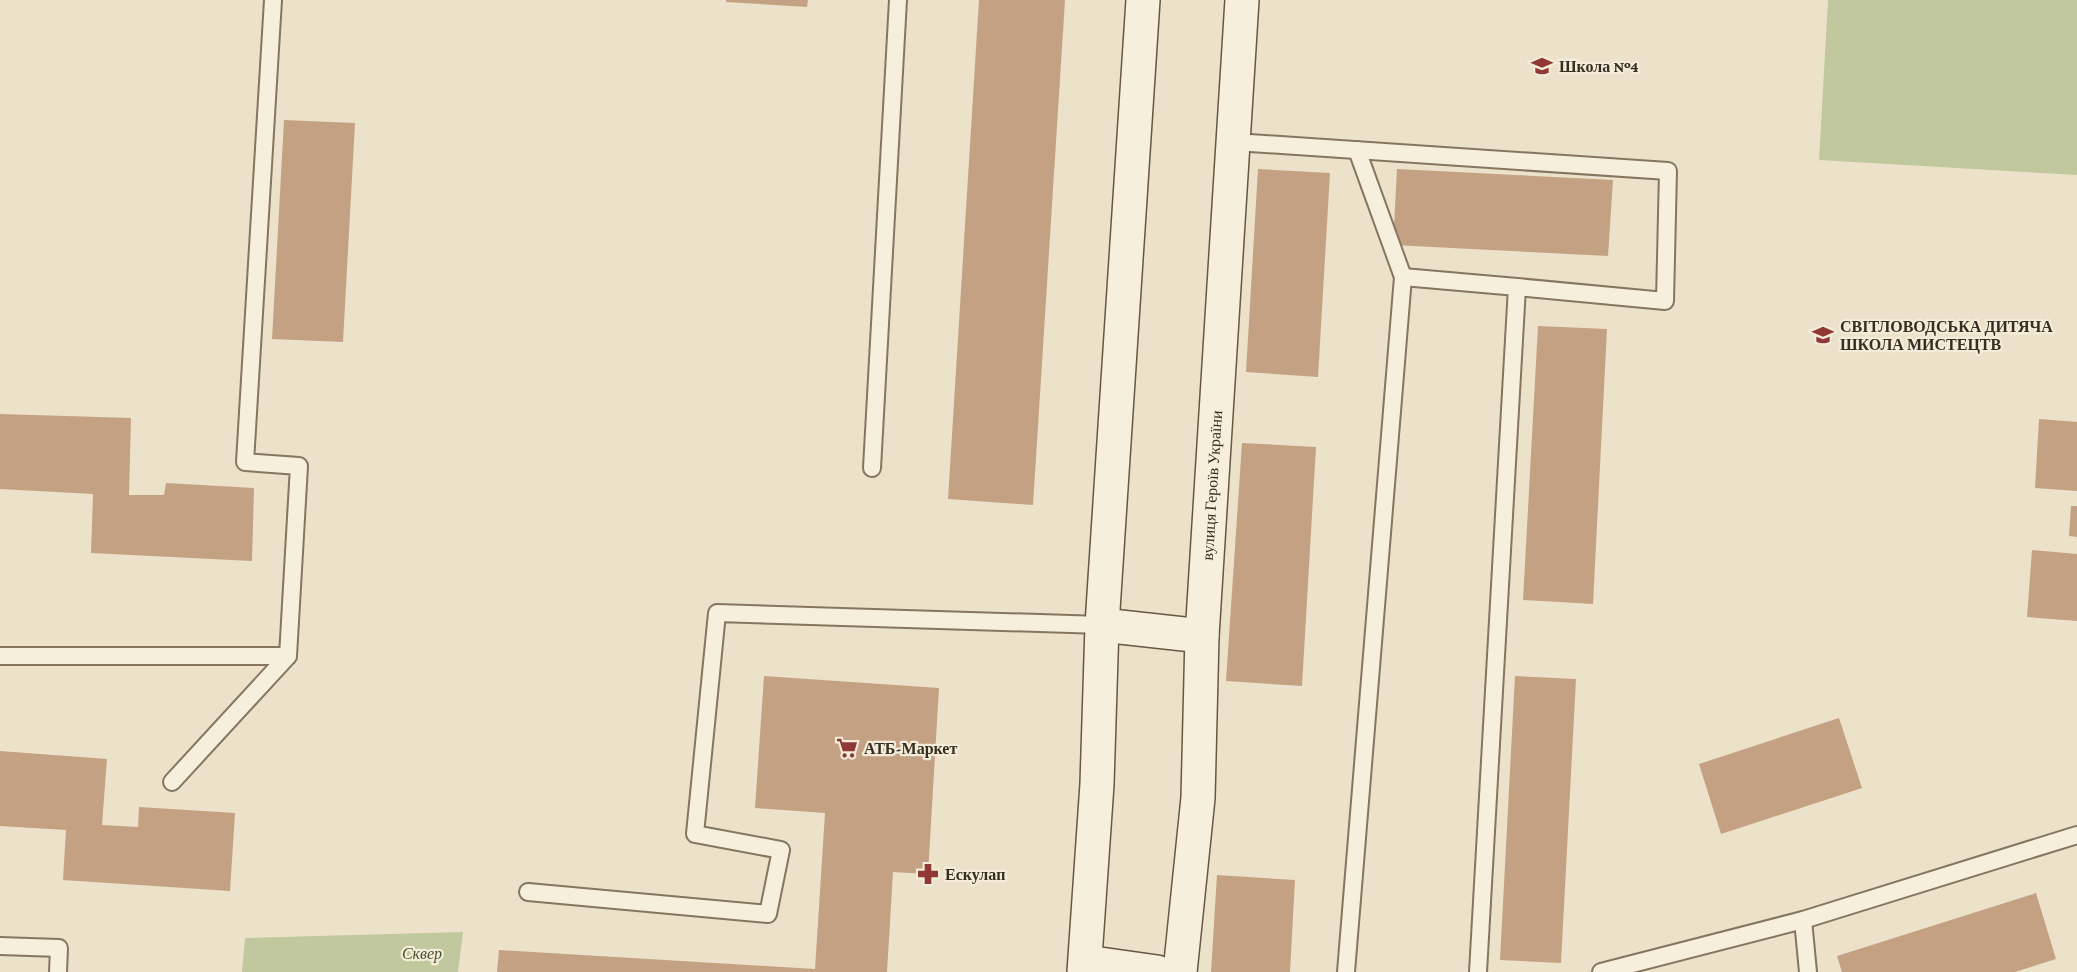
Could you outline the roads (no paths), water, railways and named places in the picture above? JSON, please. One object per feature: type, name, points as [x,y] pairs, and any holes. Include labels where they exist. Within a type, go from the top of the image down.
[{"type":"main road","points":[[1143,0],[1102,626],[1097,784],[1085,967],[1157,972]]},
{"type":"main road","name":"вулиця Героїв України","points":[[1180,972],[1198,798],[1202,636],[1235,142],[1242,0]]},
{"type":"main road","points":[[1102,626],[1202,636]]},
{"type":"lane","points":[[172,782],[288,656],[299,466],[245,462],[273,0]]},
{"type":"lane","points":[[872,468],[897,0]]},
{"type":"lane","points":[[1235,142],[1668,171],[1665,301],[1403,277]]},
{"type":"lane","points":[[1346,972],[1403,277],[1357,150]]},
{"type":"lane","points":[[1478,972],[1517,287]]},
{"type":"lane","points":[[528,892],[768,914],[781,850],[695,834],[717,613],[1102,626]]},
{"type":"lane","points":[[0,656],[288,656]]},
{"type":"lane","points":[[1600,972],[1803,920],[2077,836]]},
{"type":"lane","points":[[1803,920],[1809,972]]},
{"type":"lane","points":[[0,946],[59,948],[58,972]]},
{"type":"place","name":"Школа №4","points":[[1542,66]]},
{"type":"place","name":"СВІТЛОВОДСЬКА ДИТЯЧА ШКОЛА МИСТЕЦТВ","points":[[1823,335]]},
{"type":"place","name":"АТБ-Маркет","points":[[847,748]]},
{"type":"place","name":"Ескулап","points":[[928,874]]},
{"type":"park label","name":"Сквер","points":[[422,953]]}]
